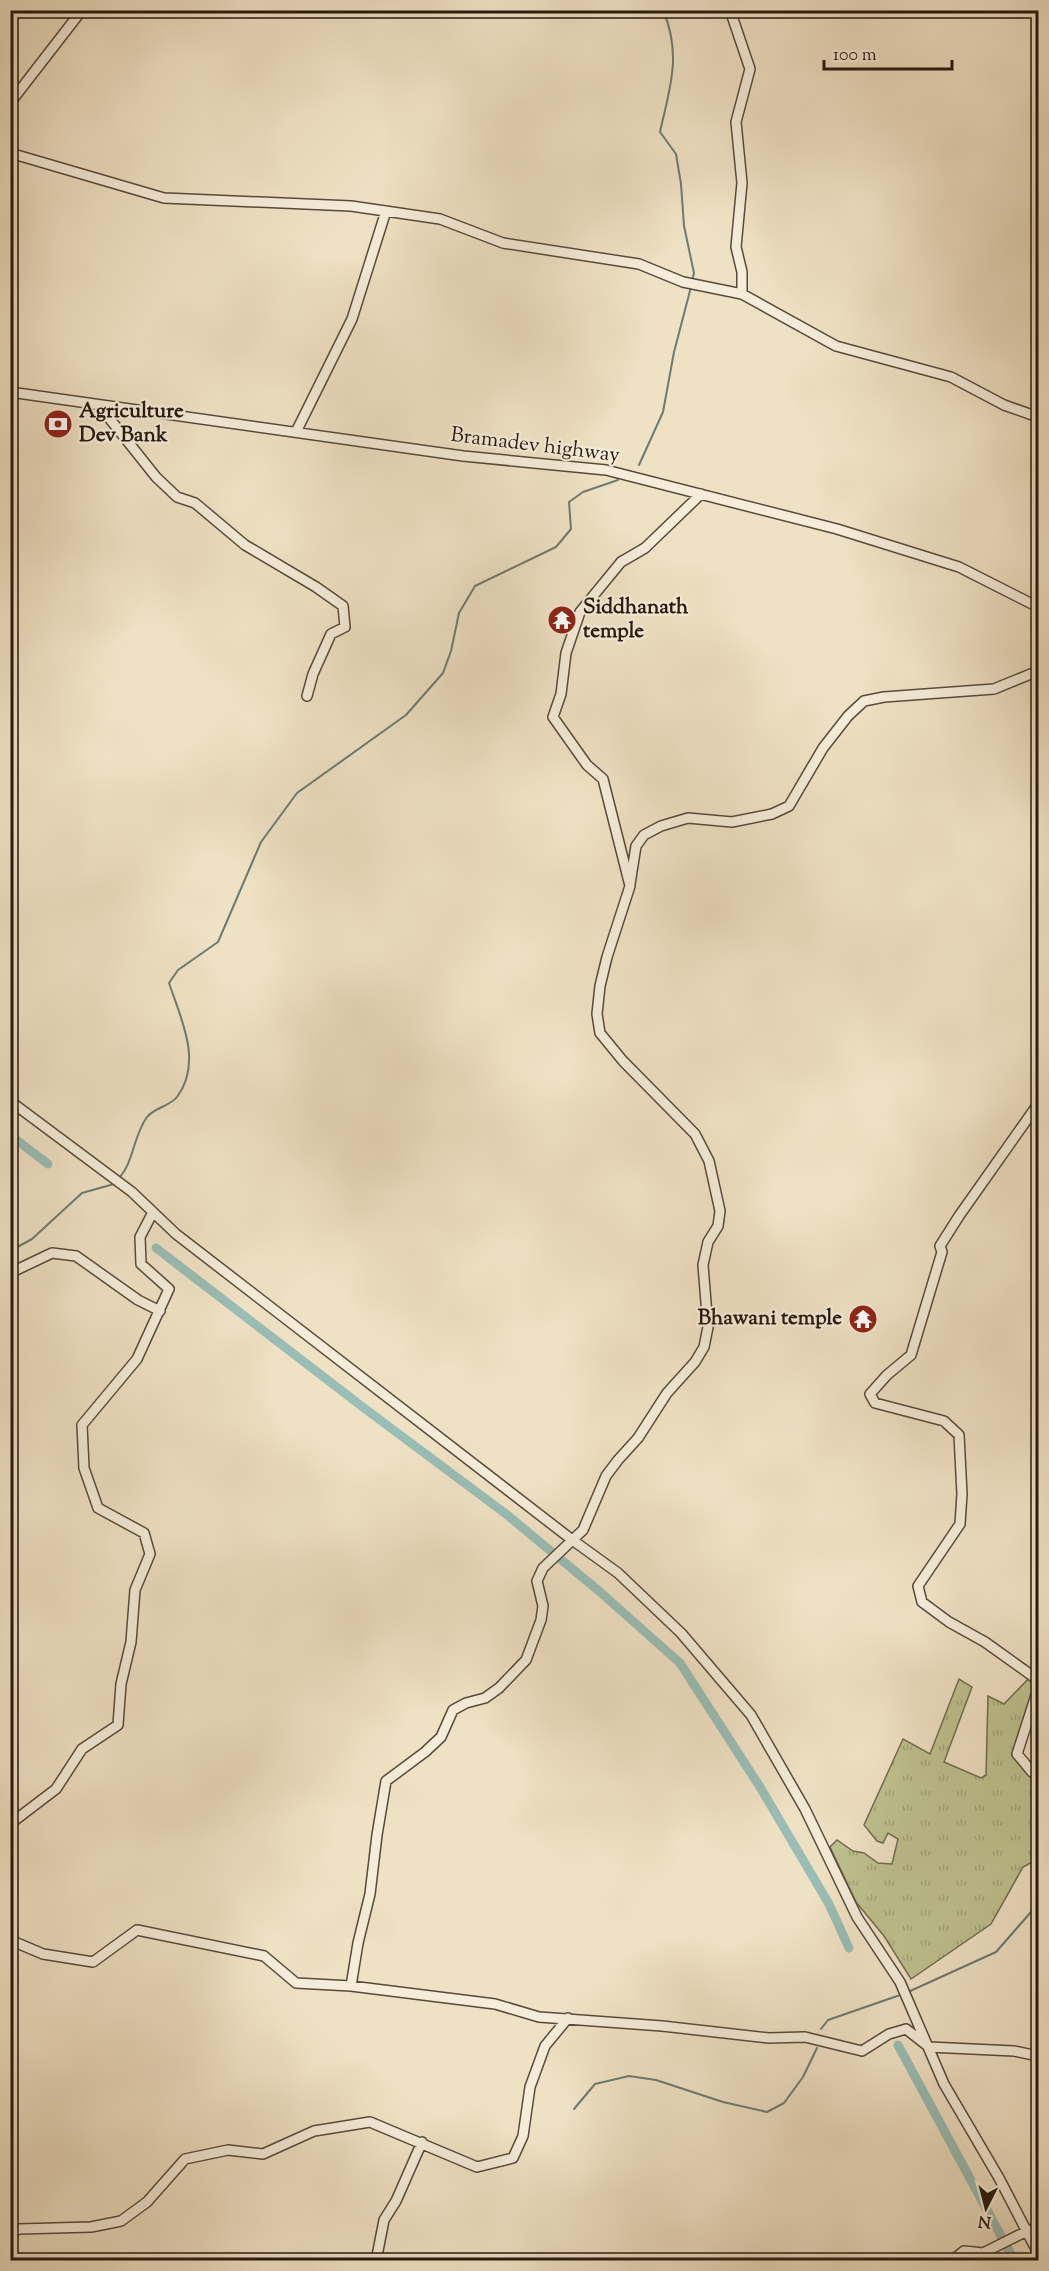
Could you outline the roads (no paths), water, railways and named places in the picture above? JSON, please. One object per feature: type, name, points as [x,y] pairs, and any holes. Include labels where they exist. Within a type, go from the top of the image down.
[{"type":"street","points":[[10,103],[82,10]]},
{"type":"street","points":[[730,10],[750,69],[736,122],[742,183],[736,247],[742,272],[742,294]]},
{"type":"street","points":[[10,153],[164,198],[351,206],[440,219],[503,243],[639,264],[683,282],[742,294],[836,346],[951,377],[1004,405],[1038,417]]},
{"type":"street","points":[[296,432],[352,319],[386,211]]},
{"type":"street","name":"Bramadev highway","points":[[10,392],[463,456],[606,470],[837,529],[959,567],[1038,607]]},
{"type":"street","points":[[108,406],[109,418],[156,477],[177,497],[195,503],[245,544],[343,606],[345,627],[331,634],[313,674],[307,696]]},
{"type":"street","points":[[630,886],[603,779],[587,765],[553,717],[561,694],[566,653],[580,612],[621,562],[645,548],[701,494]]},
{"type":"street","points":[[351,1986],[358,1943],[370,1894],[386,1781],[441,1737],[453,1710],[465,1703],[484,1698],[499,1688],[526,1660],[541,1620],[543,1606],[537,1581],[543,1569],[583,1530],[606,1476],[638,1438],[667,1393],[695,1362],[704,1347],[708,1326],[704,1265],[708,1242],[718,1226],[720,1211],[709,1161],[695,1134],[623,1061],[600,1033],[597,1014],[600,986],[630,886],[636,846],[644,835],[662,826],[688,818],[732,822],[772,814],[789,806],[823,748],[848,716],[864,701],[884,697],[994,689],[1038,671]]},
{"type":"street","points":[[10,1101],[132,1192],[176,1234],[618,1573],[681,1633],[751,1715],[805,1809],[858,1917],[900,1982],[944,2084],[999,2178],[1038,2253]]},
{"type":"street","points":[[1038,1104],[940,1246],[942,1252],[911,1355],[870,1394],[875,1402],[944,1421],[959,1435],[962,1494],[960,1524],[918,1586],[922,1602],[949,1622],[985,1642],[1038,1680]]},
{"type":"street","points":[[10,1824],[56,1789],[82,1749],[118,1725],[121,1684],[130,1642],[135,1590],[150,1554],[144,1533],[98,1508],[84,1468],[82,1425],[137,1359],[169,1289],[141,1264],[140,1237],[153,1212]]},
{"type":"street","points":[[10,1273],[52,1253],[76,1256],[138,1300],[160,1311]]},
{"type":"street","points":[[1038,1689],[1017,1754],[1032,1772],[1038,1774]]},
{"type":"street","points":[[10,1940],[43,1954],[93,1962],[137,1930],[264,1956],[296,1983],[351,1986],[495,2004],[539,2017],[769,2038],[805,2037],[862,2051],[890,2034],[906,2029],[929,2047],[1014,2051],[1038,2056]]},
{"type":"street","points":[[10,2234],[19,2229],[91,2227],[122,2221],[147,2202],[185,2159],[228,2150],[263,2154],[314,2131],[370,2122],[477,2167],[513,2158],[523,2136],[530,2086],[545,2046],[568,2018]]},
{"type":"street","points":[[373,2260],[377,2256],[384,2220],[396,2201],[422,2142]]},
{"type":"street","points":[[953,2260],[964,2251],[985,2257],[994,2248],[1027,2231],[1038,2229]]},
{"type":"waterway","points":[[663,10],[669,26],[673,57],[670,85],[660,132],[676,154],[684,226],[694,273],[692,281]]},
{"type":"waterway","points":[[639,465],[663,412],[674,352],[691,287]]},
{"type":"waterway","points":[[118,1179],[127,1165],[142,1124],[154,1111],[177,1097],[185,1084],[189,1055],[187,1040],[169,983],[178,970],[218,942],[261,842],[297,793],[406,715],[443,673],[451,651],[459,613],[475,586],[556,547],[571,529],[569,502],[583,492],[618,480]]},
{"type":"waterway","points":[[10,1135],[48,1164]]},
{"type":"waterway","points":[[10,1251],[32,1239],[82,1193],[114,1184]]},
{"type":"waterway","points":[[156,1248],[506,1514],[599,1591],[680,1663],[760,1787],[829,1904],[849,1948]]},
{"type":"waterway","points":[[908,1992],[996,1952],[1038,1904]]},
{"type":"waterway","points":[[821,2029],[828,2020],[903,1994]]},
{"type":"waterway","points":[[898,2045],[1014,2260]]},
{"type":"waterway","points":[[574,2109],[595,2084],[629,2076],[656,2080],[723,2102],[767,2112],[784,2103],[803,2077],[817,2048]]},
{"type":"place","name":"Agriculture Dev Bank","points":[[58,424]]},
{"type":"place","name":"Siddhanath temple","points":[[562,620]]},
{"type":"place","name":"Bhawani temple","points":[[863,1319]]}]
